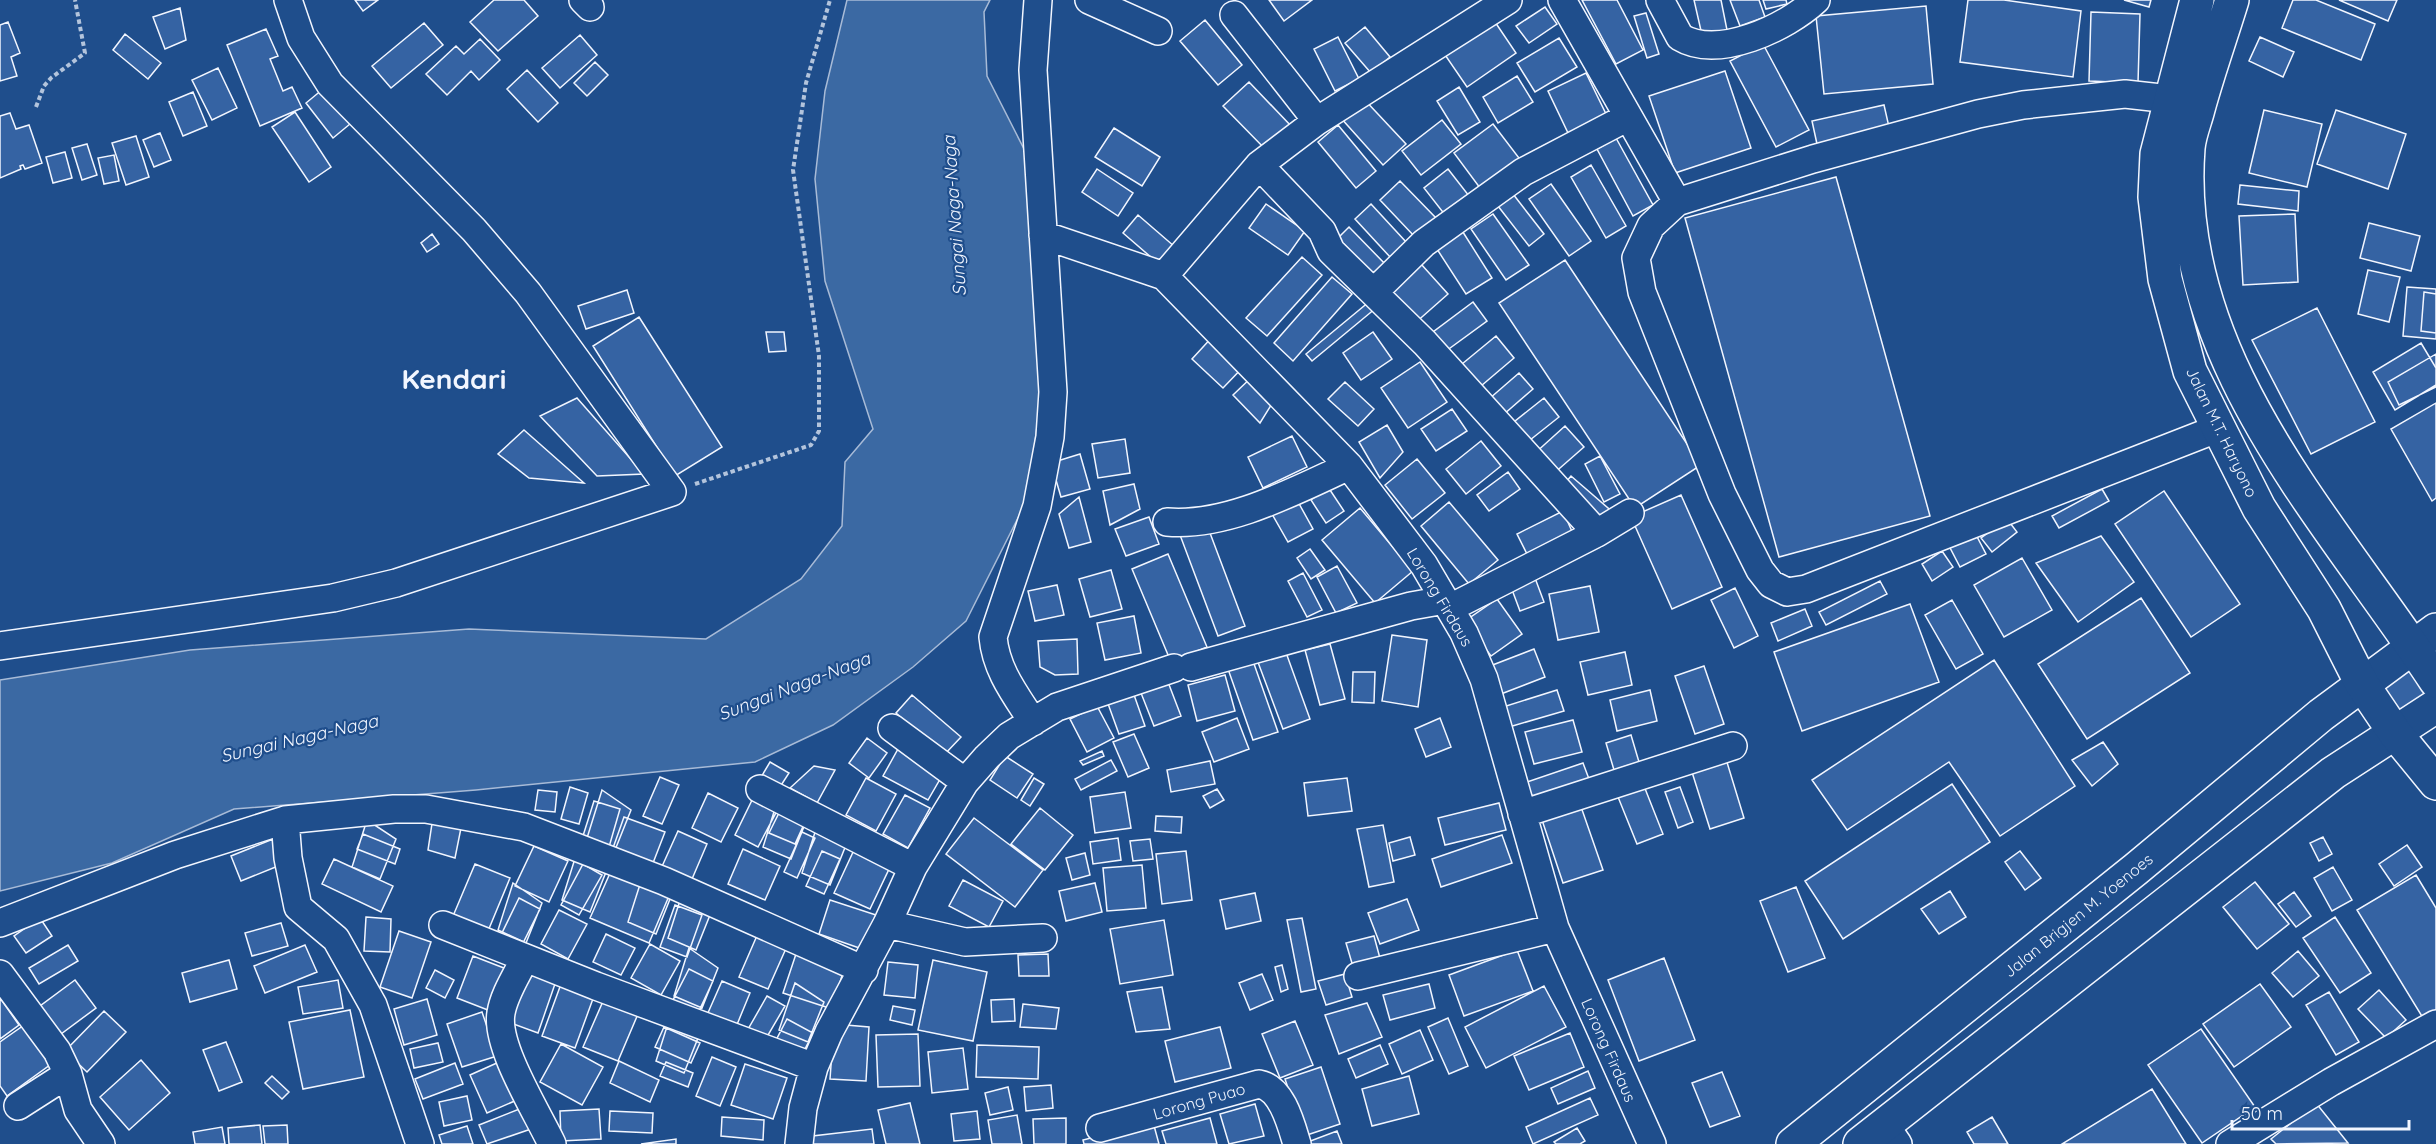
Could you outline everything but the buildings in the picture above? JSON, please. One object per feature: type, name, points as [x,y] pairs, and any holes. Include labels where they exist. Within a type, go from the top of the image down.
[{"type":"main road","name":"Jalan M.T. Haryono","points":[[2197,0],[2169,99],[2157,154],[2155,197],[2165,279],[2190,371],[2259,508],[2324,609],[2362,684],[2395,733],[2436,783]]},
{"type":"main road","points":[[2232,0],[2188,146],[2188,217],[2201,284],[2216,330],[2239,382],[2301,491],[2424,638],[2436,681]]},
{"type":"main road","name":"Jalan Brigjen M. Yoenoes","points":[[1793,1144],[2362,684],[2424,638]]},
{"type":"main road","points":[[1881,1138],[2333,773],[2436,706]]},
{"type":"street","points":[[0,646],[333,598],[396,583],[672,492],[528,293],[474,230],[330,84],[301,38],[288,0]]},
{"type":"street","points":[[1033,722],[1000,670],[994,656],[993,637],[1037,506],[1050,437],[1053,392],[1033,70],[1038,0]]},
{"type":"street","points":[[1089,0],[1158,32]]},
{"type":"street","points":[[1164,276],[1259,165],[1317,121],[1508,0]]},
{"type":"street","points":[[1562,0],[1677,202]]},
{"type":"street","points":[[1660,0],[1680,37],[1698,45],[1737,44],[1762,33],[1816,0]]},
{"type":"street","points":[[1234,15],[1317,121]]},
{"type":"street","points":[[2169,99],[2125,94],[2023,105],[1814,159],[1677,202],[1651,226],[1636,258],[1642,292],[1722,494],[1760,570],[1771,584],[1787,592],[1806,589],[2219,428]]},
{"type":"street","points":[[1374,292],[1424,243],[1523,172],[1628,117]]},
{"type":"street","points":[[1259,165],[1322,231],[1331,251],[1425,343],[1597,533]]},
{"type":"street","name":"Lorong Firdaus","points":[[1043,235],[1164,276],[1349,465],[1424,565],[1464,633],[1484,679],[1555,928],[1652,1144]]},
{"type":"street","points":[[1167,522],[1186,524],[1262,505],[1349,465]]},
{"type":"street","points":[[799,1144],[803,1108],[814,1067],[887,924],[913,867],[965,783],[1009,736],[1057,707],[1182,668],[1411,606],[1448,604],[1597,533],[1630,513]]},
{"type":"street","points":[[892,728],[965,783]]},
{"type":"street","points":[[1522,814],[1733,746]]},
{"type":"street","points":[[760,789],[913,867]]},
{"type":"street","points":[[0,923],[175,855],[285,820],[394,809],[426,809],[524,827],[664,881],[864,970]]},
{"type":"street","points":[[285,820],[288,858],[298,907],[336,939],[373,1005],[420,1144]]},
{"type":"street","points":[[887,924],[965,942],[1043,938]]},
{"type":"street","points":[[443,925],[814,1067]]},
{"type":"street","points":[[1358,976],[1555,928]]},
{"type":"street","points":[[525,958],[501,1010],[501,1032],[506,1052],[552,1144]]},
{"type":"street","points":[[0,974],[57,1051],[68,1074],[78,1110],[101,1144]]},
{"type":"street","points":[[2230,1144],[2331,1082],[2436,1024]]},
{"type":"street","points":[[18,1106],[68,1074]]},
{"type":"street","name":"Lorong Puao","points":[[1100,1128],[1260,1084],[1269,1086],[1278,1095],[1297,1144]]},
{"type":"path","points":[[36,107],[44,86],[51,78],[85,53],[75,0]]},
{"type":"path","points":[[672,492],[811,445],[819,431],[819,356],[794,170],[806,83],[830,0]]},
{"type":"water","name":"Sungai Naga-Naga","points":[[847,0],[990,0],[984,12],[987,76],[1025,151],[1041,394],[1028,498],[966,621],[913,667],[833,725],[755,762],[476,790],[234,809],[112,863],[0,891],[0,680],[190,650],[469,629],[706,639],[801,579],[842,526],[845,462],[873,429],[825,281],[815,179],[825,91]]},
{"type":"district","name":"Kendari","points":[[454,378]]}]
